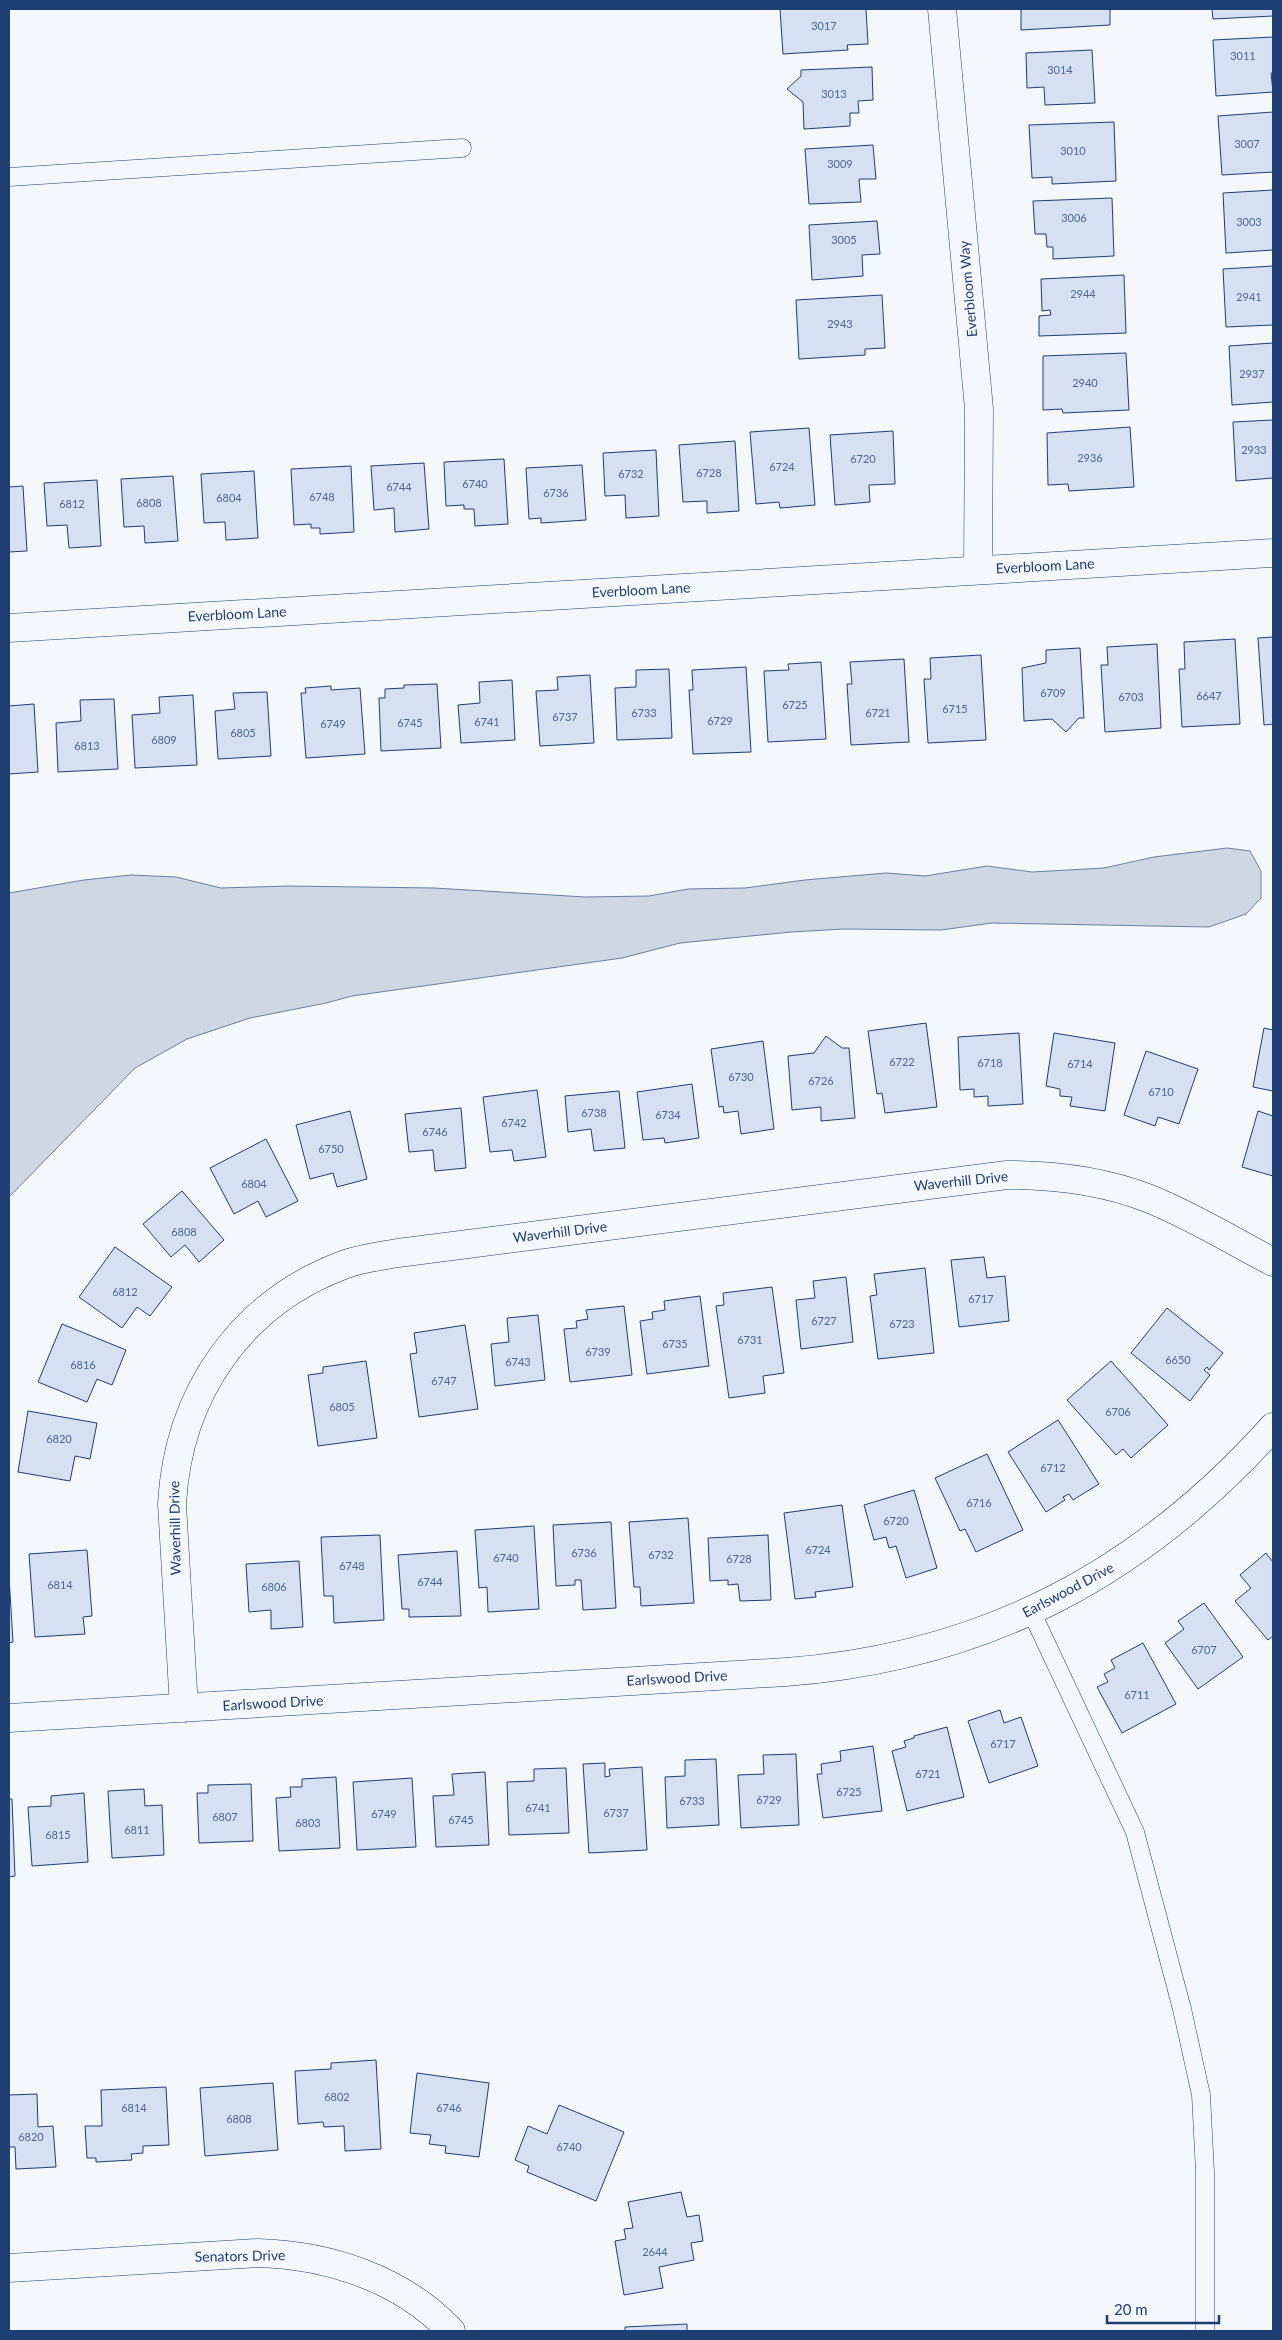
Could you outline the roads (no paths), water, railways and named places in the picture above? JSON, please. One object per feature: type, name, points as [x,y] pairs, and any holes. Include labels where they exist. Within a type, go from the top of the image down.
[{"type":"street","name":"Everbloom Way","points":[[942,9],[979,409],[978,570]]},
{"type":"street","name":"Everbloom Lane","points":[[9,628],[1273,553]]},
{"type":"street","name":"Waverhill Drive","points":[[184,1708],[172,1504],[174,1474],[181,1440],[188,1419],[206,1381],[230,1346],[249,1324],[271,1305],[306,1282],[346,1264],[398,1253],[1007,1175],[1066,1178],[1137,1194],[1177,1212],[1273,1262]]},
{"type":"street","name":"Earlswood Drive","points":[[9,1718],[828,1668],[892,1657],[950,1642],[1031,1611],[1089,1581],[1144,1546],[1228,1474],[1273,1427]]},
{"type":"street","name":"Senators Drive","points":[[9,2268],[258,2253],[298,2256],[321,2260],[376,2279],[435,2315],[450,2331]]},
{"type":"lane","points":[[9,177],[462,148]]},
{"type":"lane","points":[[1031,1611],[1135,1832],[1182,2009],[1201,2095],[1205,2172],[1205,2331]]}]
